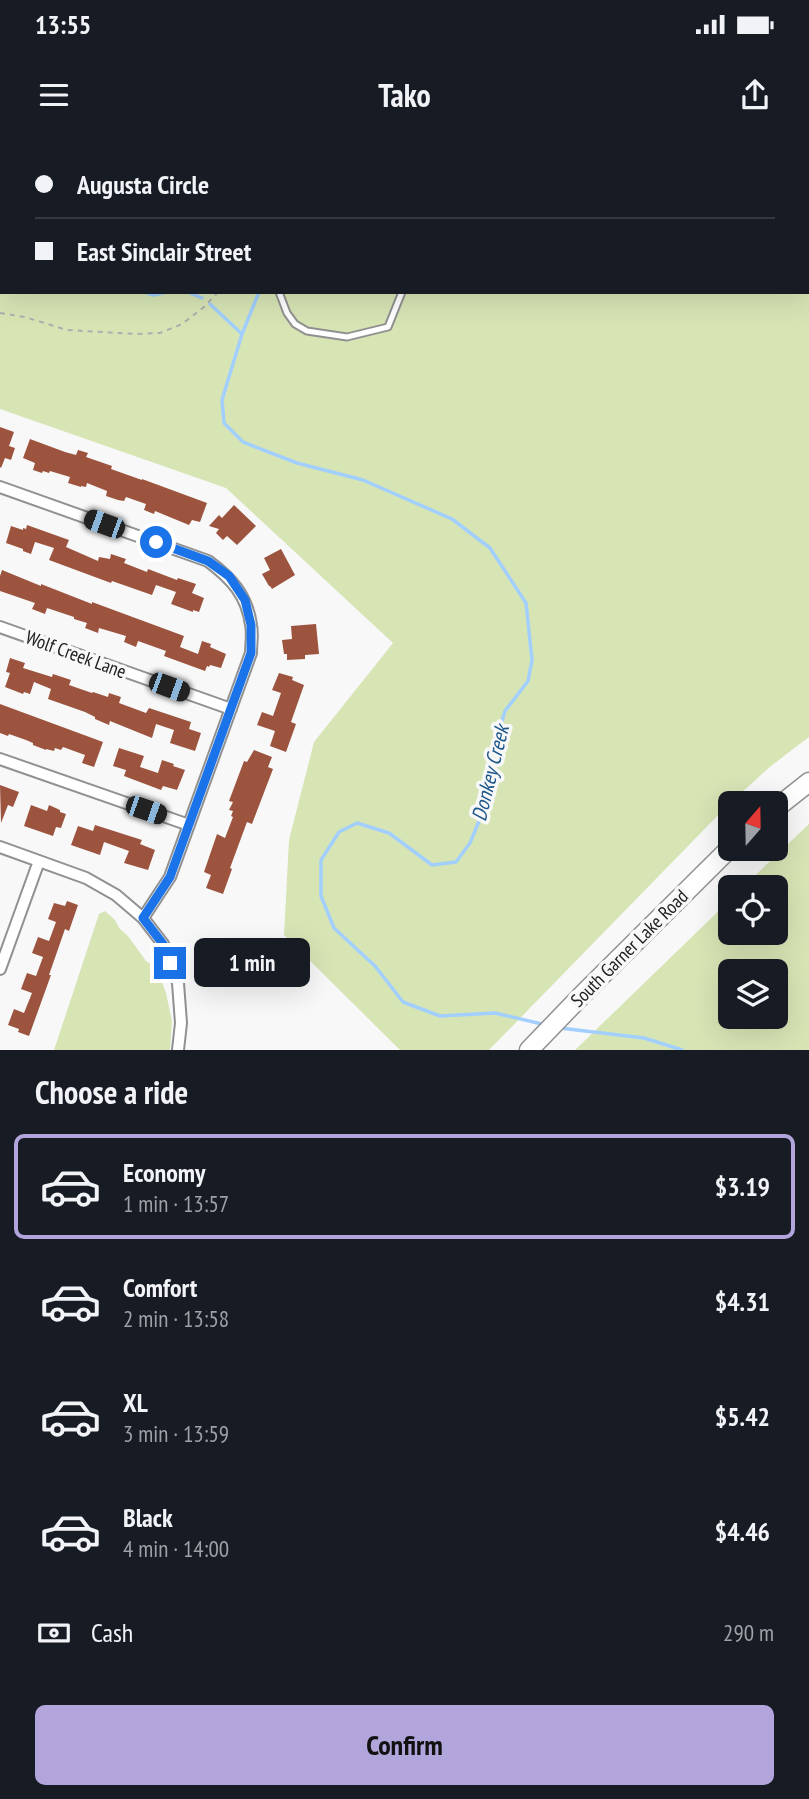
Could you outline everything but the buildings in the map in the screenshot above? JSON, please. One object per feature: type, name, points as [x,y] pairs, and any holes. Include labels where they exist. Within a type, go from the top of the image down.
[{"type":"main road","points":[[788,799],[809,782]]},
{"type":"main road","name":"South Garner Lake Road","points":[[529,1050],[718,860]]},
{"type":"street","points":[[0,487],[208,561],[229,576],[245,600],[251,625],[251,653],[170,877],[143,918]]},
{"type":"street","name":"Wolf Creek Lane","points":[[0,626],[232,709]]},
{"type":"street","points":[[0,759],[189,825]]},
{"type":"street","points":[[0,847],[86,878],[116,895],[143,918],[163,944],[177,982],[181,1023],[178,1050]]},
{"type":"street","points":[[0,969],[39,861]]},
{"type":"lane","points":[[280,294],[287,313],[295,324],[307,331],[347,337],[387,327],[401,294]]},
{"type":"path","points":[[0,313],[25,317],[68,330],[160,333],[182,324],[216,294]]},
{"type":"green space","points":[[0,294],[809,294],[809,737],[743,791],[718,791],[718,815],[489,1050],[400,1050],[284,935],[289,840],[314,742],[393,643],[226,488],[0,409]]},
{"type":"green space","points":[[809,824],[809,1050],[575,1050],[718,912],[718,945],[788,945],[788,875],[756,875],[770,861],[788,861],[788,844]]},
{"type":"green space","points":[[105,911],[146,961],[157,968],[172,1021],[170,1050],[54,1050],[99,914]]},
{"type":"waterway","name":"Donkey Creek","points":[[150,294],[158,294]]},
{"type":"waterway","name":"Donkey Creek","points":[[193,294],[202,298]]},
{"type":"waterway","name":"Donkey Creek","points":[[242,334],[258,294]]},
{"type":"waterway","name":"Donkey Creek","points":[[210,304],[242,334],[222,400],[224,423],[243,442],[297,463],[363,480],[452,519],[490,548],[526,603],[532,660],[528,681],[505,711],[490,759],[482,814],[470,843],[456,862],[432,865],[389,833],[357,823],[339,832],[321,860],[321,896],[334,928],[375,966],[403,1002],[440,1016],[495,1013],[546,1025]]},
{"type":"waterway","name":"Donkey Creek","points":[[560,1028],[644,1038],[682,1050]]},
{"type":"route","points":[[156,542],[208,561],[229,576],[245,600],[251,625],[251,653],[232,709],[170,877],[143,918],[163,944],[170,963]]}]
